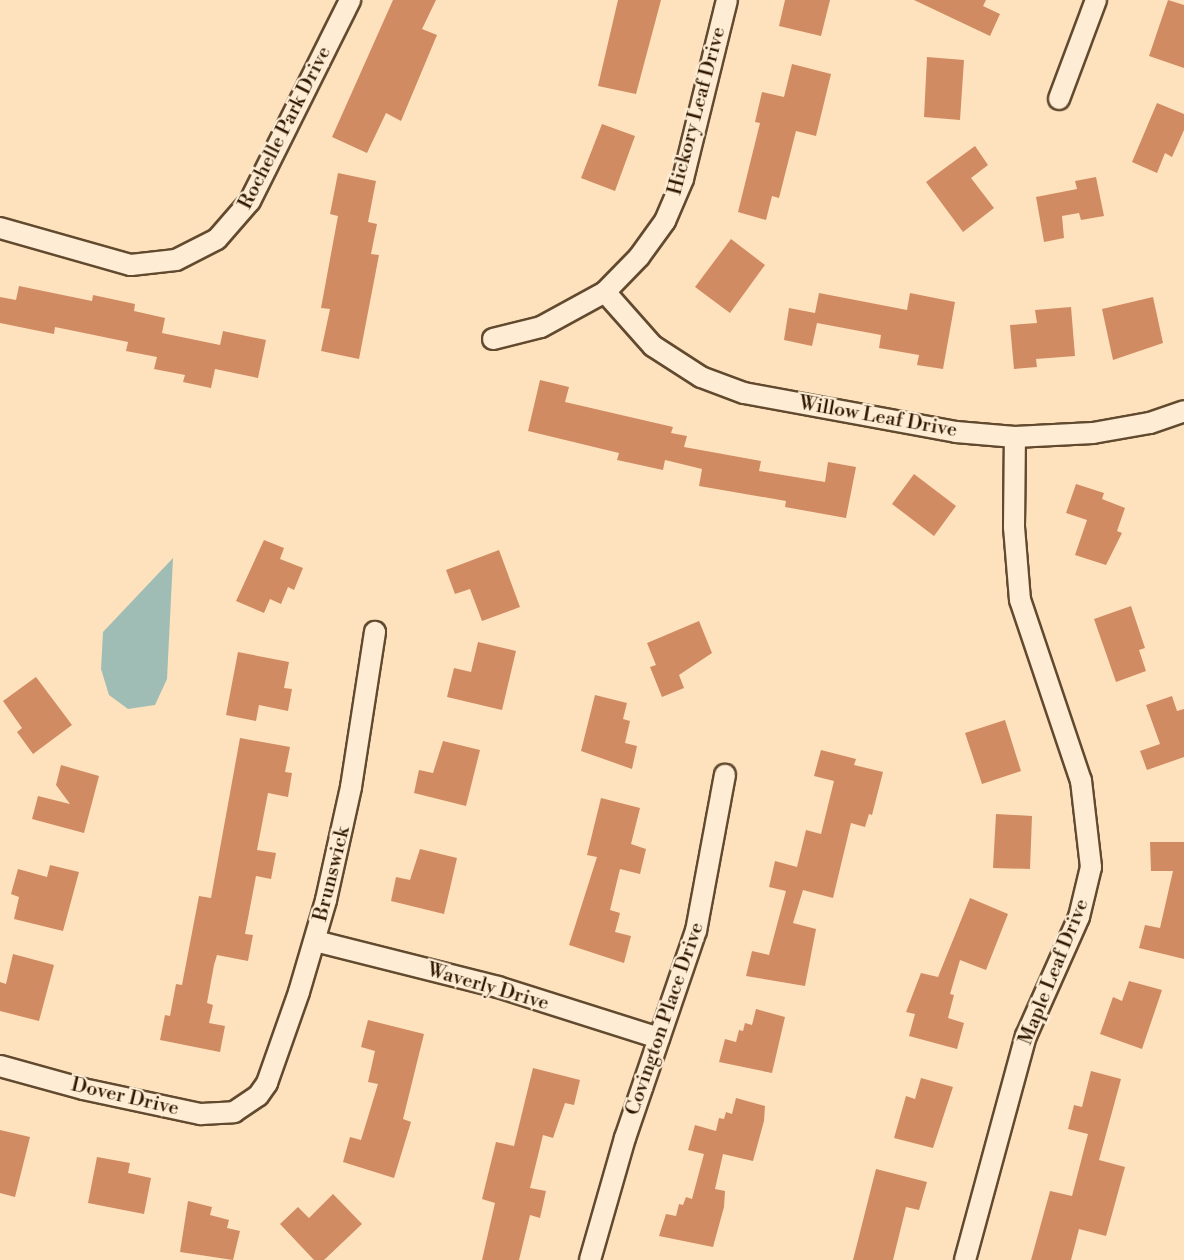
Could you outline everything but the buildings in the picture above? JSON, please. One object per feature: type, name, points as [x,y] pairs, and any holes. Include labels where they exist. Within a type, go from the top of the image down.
[{"type":"street","name":"Rochelle Park Drive","points":[[0,228],[131,265],[176,260],[217,239],[250,201],[350,0]]},
{"type":"street","name":"Hickory Leaf Drive","points":[[493,339],[541,327],[605,292],[639,257],[664,221],[683,179],[727,0]]},
{"type":"street","points":[[1059,99],[1096,0]]},
{"type":"street","name":"Willow Leaf Drive","points":[[605,292],[653,346],[700,378],[744,393],[956,432],[1015,437],[1093,433],[1150,423],[1184,411]]},
{"type":"street","name":"Maple Leaf Drive","points":[[965,1260],[1026,1036],[1079,917],[1090,867],[1081,781],[1020,600],[1015,566],[1015,437]]},
{"type":"street","name":"Brunswick","points":[[249,1104],[267,1083],[315,941],[347,809],[375,632]]},
{"type":"street","name":"Covington Place Drive","points":[[590,1260],[611,1182],[696,931],[725,775]]},
{"type":"street","name":"Waverly Drive","points":[[315,941],[498,987],[659,1038]]},
{"type":"street","name":"Dover Drive","points":[[0,1066],[83,1089],[201,1114],[234,1112],[249,1104]]},
{"type":"water","points":[[173,558],[167,679],[155,705],[128,709],[109,695],[101,669],[103,632]]}]
